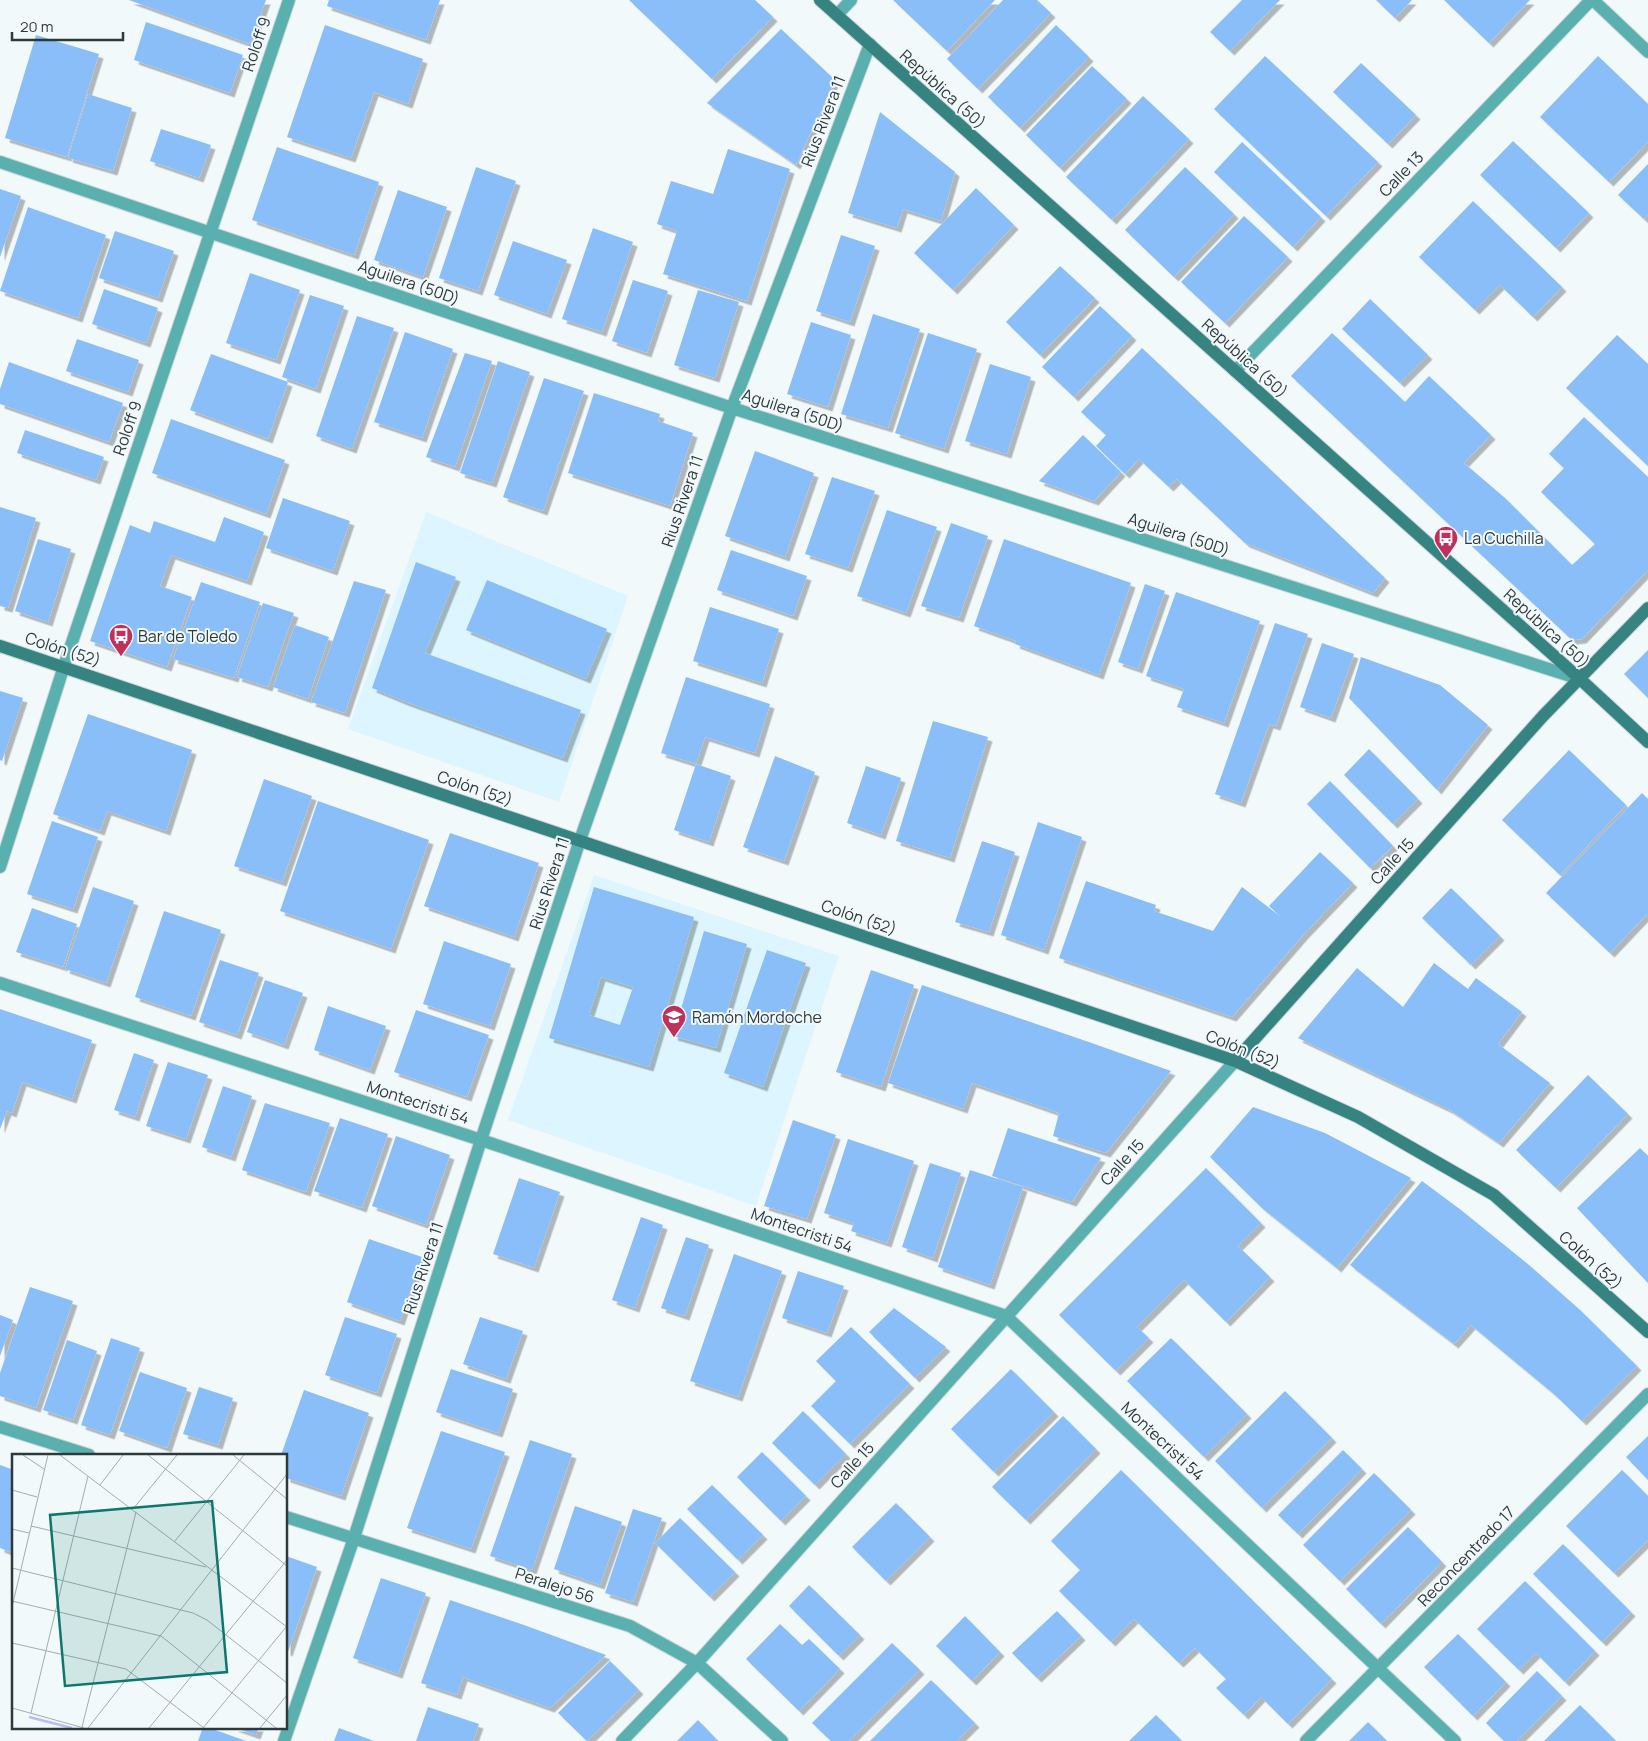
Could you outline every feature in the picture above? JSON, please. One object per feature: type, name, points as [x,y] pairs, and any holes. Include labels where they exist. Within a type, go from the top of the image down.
[{"type":"main road","name":"República (50)","points":[[820,0],[1580,679],[1648,742]]},
{"type":"main road","name":"Calle 15","points":[[1235,1060],[1543,716],[1648,608]]},
{"type":"main road","name":"Colón (52)","points":[[0,646],[1235,1060],[1358,1117],[1494,1195],[1648,1332]]},
{"type":"street","name":"Roloff 9","points":[[0,867],[64,666],[289,0]]},
{"type":"street","points":[[836,15],[851,0]]},
{"type":"street","points":[[1592,0],[1648,52]]},
{"type":"street","name":"Calle 13","points":[[1235,371],[1592,0]]},
{"type":"street","name":"Rius Rivera 11","points":[[284,1741],[354,1538],[580,840],[732,408],[870,44]]},
{"type":"street","name":"Aguilera (50D)","points":[[0,162],[732,408],[1580,679]]},
{"type":"street","name":"Montecristi 54","points":[[0,983],[482,1140],[1006,1316],[1455,1741]]},
{"type":"street","name":"Calle 15","points":[[622,1741],[697,1663],[1235,1060]]},
{"type":"street","name":"Reconcentrado 17","points":[[1306,1741],[1648,1394]]},
{"type":"street","points":[[0,1427],[86,1454]]},
{"type":"street","name":"Peralejo 56","points":[[288,1518],[630,1626],[697,1663],[782,1741]]},
{"type":"shaded area","points":[[426,512],[628,596],[559,802],[348,729]]},
{"type":"shaded area","name":"Ramón Mordoche","points":[[594,875],[839,956],[756,1206],[508,1120]]},
{"type":"building","points":[[129,0],[266,0],[250,44]]},
{"type":"building","points":[[329,0],[440,0],[426,40],[327,6]]},
{"type":"building","points":[[629,0],[755,0],[773,17],[712,79]]},
{"type":"building","points":[[893,0],[995,0],[947,51]]},
{"type":"building","points":[[1003,0],[1037,0],[1051,13],[978,89],[947,59]]},
{"type":"building","points":[[1242,0],[1280,0],[1230,51],[1210,32]]},
{"type":"building","points":[[1376,0],[1412,0],[1395,18]]},
{"type":"building","points":[[1444,0],[1530,0],[1489,43]]},
{"type":"building","points":[[146,22],[243,55],[230,93],[134,60]]},
{"type":"building","points":[[325,25],[423,59],[408,104],[374,92],[351,158],[287,137]]},
{"type":"building","points":[[1056,25],[1089,57],[1020,128],[988,97]]},
{"type":"building","points":[[781,29],[835,80],[796,165],[707,103]]},
{"type":"building","points":[[36,35],[99,54],[67,157],[5,138]]},
{"type":"building","points":[[1265,56],[1378,162],[1326,216],[1214,109]]},
{"type":"building","points":[[1598,56],[1648,104],[1648,142],[1609,182],[1540,117]]},
{"type":"building","points":[[1361,63],[1416,115],[1388,144],[1333,92]]},
{"type":"building","points":[[1092,66],[1127,99],[1060,168],[1026,135]]},
{"type":"building","points":[[88,94],[132,108],[113,171],[68,158]]},
{"type":"building","points":[[1143,96],[1189,139],[1112,220],[1066,177]]},
{"type":"building","points":[[880,112],[955,172],[941,221],[903,209],[897,228],[848,213]]},
{"type":"building","points":[[161,129],[211,145],[199,178],[150,161]]},
{"type":"building","points":[[1513,141],[1589,213],[1556,248],[1480,175]]},
{"type":"building","points":[[1242,142],[1321,217],[1293,247],[1214,172]]},
{"type":"building","points":[[277,147],[379,182],[354,255],[252,220]]},
{"type":"building","points":[[728,149],[790,169],[747,301],[663,274],[677,231],[657,224],[671,181],[713,194]]},
{"type":"building","points":[[1648,164],[1648,215],[1644,219],[1618,195]]},
{"type":"building","points":[[476,167],[516,181],[478,291],[439,278]]},
{"type":"building","points":[[1185,167],[1234,214],[1174,277],[1125,230]]},
{"type":"building","points":[[976,188],[1014,225],[953,290],[914,253]]},
{"type":"building","points":[[0,189],[21,196],[0,257]]},
{"type":"building","points":[[398,190],[447,207],[423,277],[374,260]]},
{"type":"building","points":[[1473,201],[1562,287],[1533,317],[1500,285],[1475,310],[1419,257]]},
{"type":"building","points":[[28,207],[106,235],[78,318],[0,291]]},
{"type":"building","points":[[1244,216],[1288,257],[1225,323],[1181,282]]},
{"type":"building","points":[[593,228],[633,242],[602,332],[562,319]]},
{"type":"building","points":[[115,231],[174,251],[158,298],[99,278]]},
{"type":"building","points":[[841,235],[875,246],[850,322],[816,311]]},
{"type":"building","points":[[513,241],[567,260],[547,314],[494,295]]},
{"type":"building","points":[[1060,266],[1095,298],[1040,355],[1006,322]]},
{"type":"building","points":[[250,273],[300,290],[276,360],[226,343]]},
{"type":"building","points":[[633,280],[668,291],[647,353],[612,341]]},
{"type":"building","points":[[104,289],[158,308],[146,343],[92,324]]},
{"type":"building","points":[[698,290],[739,302],[715,378],[674,365]]},
{"type":"building","points":[[310,295],[344,306],[316,389],[282,377]]},
{"type":"building","points":[[1370,299],[1428,355],[1400,383],[1342,329]]},
{"type":"building","points":[[1100,306],[1132,336],[1074,397],[1042,367]]},
{"type":"building","points":[[873,314],[920,329],[888,428],[841,414]]},
{"type":"building","points":[[357,316],[394,328],[352,449],[316,436]]},
{"type":"building","points":[[811,322],[851,335],[828,407],[787,394]]},
{"type":"building","points":[[405,332],[453,349],[422,438],[374,422]]},
{"type":"building","points":[[928,333],[977,349],[944,449],[895,433]]},
{"type":"building","points":[[1332,333],[1405,402],[1429,376],[1491,435],[1464,463],[1505,498],[1572,565],[1595,544],[1541,492],[1564,468],[1549,454],[1584,417],[1648,477],[1648,570],[1582,639],[1572,640],[1291,376]]},
{"type":"building","points":[[1617,335],[1648,364],[1648,466],[1566,388]]},
{"type":"building","points":[[77,339],[139,360],[128,392],[66,371]]},
{"type":"building","points":[[1142,348],[1385,578],[1373,593],[1245,543],[1177,479],[1169,487],[1139,459],[1125,474],[1096,446],[1106,435],[1081,412]]},
{"type":"building","points":[[465,353],[492,361],[455,467],[426,457]]},
{"type":"building","points":[[211,354],[288,382],[268,439],[190,410]]},
{"type":"building","points":[[498,361],[530,372],[492,483],[460,473]]},
{"type":"building","points":[[9,362],[123,403],[109,442],[0,404],[0,389]]},
{"type":"building","points":[[990,364],[1031,377],[1007,454],[965,441]]},
{"type":"building","points":[[544,378],[584,391],[543,511],[503,497]]},
{"type":"building","points":[[594,393],[660,414],[658,421],[693,433],[670,506],[568,473]]},
{"type":"building","points":[[171,419],[285,460],[266,514],[152,473]]},
{"type":"building","points":[[25,430],[104,457],[96,480],[17,453]]},
{"type":"building","points":[[1083,435],[1121,472],[1094,501],[1039,481]]},
{"type":"building","points":[[755,451],[814,473],[785,557],[725,536]]},
{"type":"building","points":[[832,477],[875,491],[848,568],[805,554]]},
{"type":"building","points":[[283,498],[350,521],[333,571],[266,548]]},
{"type":"building","points":[[0,507],[36,518],[8,608],[0,606]]},
{"type":"building","points":[[887,510],[937,527],[906,613],[857,596]]},
{"type":"building","points":[[224,517],[264,532],[247,581],[171,555],[160,586],[192,597],[167,667],[90,641],[130,525],[150,533],[154,521],[215,542]]},
{"type":"building","points":[[951,523],[988,536],[959,618],[921,606]]},
{"type":"building","points":[[38,539],[71,549],[48,622],[15,611]]},
{"type":"building","points":[[1004,539],[1131,583],[1099,675],[1015,644],[1016,641],[974,626]]},
{"type":"building","points":[[731,550],[807,576],[793,616],[717,590]]},
{"type":"building","points":[[416,562],[456,577],[425,653],[581,710],[563,758],[372,688]]},
{"type":"building","points":[[487,580],[607,629],[586,679],[466,630]]},
{"type":"building","points":[[354,581],[386,590],[345,713],[311,702]]},
{"type":"building","points":[[201,582],[260,602],[234,678],[173,659]]},
{"type":"building","points":[[1145,584],[1165,591],[1138,669],[1118,662]]},
{"type":"building","points":[[1176,592],[1260,621],[1224,723],[1177,707],[1184,689],[1146,676]]},
{"type":"building","points":[[263,603],[294,613],[268,687],[237,677]]},
{"type":"building","points":[[710,607],[779,629],[762,683],[693,661]]},
{"type":"building","points":[[1275,623],[1308,634],[1276,726],[1269,724],[1241,803],[1215,794]]},
{"type":"building","points":[[295,625],[329,637],[308,699],[273,687]]},
{"type":"building","points":[[1322,643],[1354,654],[1331,718],[1300,707]]},
{"type":"building","points":[[1648,650],[1648,698],[1624,674]]},
{"type":"building","points":[[1361,657],[1440,685],[1488,725],[1437,790],[1349,698]]},
{"type":"building","points":[[686,677],[770,704],[755,753],[705,737],[696,764],[661,753]]},
{"type":"building","points":[[0,691],[23,698],[2,761],[0,760]]},
{"type":"building","points":[[88,714],[192,750],[166,831],[107,811],[100,831],[53,814]]},
{"type":"building","points":[[933,721],[988,737],[950,858],[896,841]]},
{"type":"building","points":[[1369,749],[1418,799],[1393,824],[1344,775]]},
{"type":"building","points":[[1569,750],[1626,805],[1560,875],[1502,820]]},
{"type":"building","points":[[775,756],[815,772],[784,861],[743,847]]},
{"type":"building","points":[[696,764],[731,776],[709,842],[674,830]]},
{"type":"building","points":[[866,766],[901,778],[881,835],[847,823]]},
{"type":"building","points":[[264,779],[312,796],[282,882],[234,866]]},
{"type":"building","points":[[1330,781],[1393,846],[1370,868],[1307,804]]},
{"type":"building","points":[[1642,793],[1648,799],[1648,917],[1646,915],[1610,953],[1546,893]]},
{"type":"building","points":[[318,801],[429,840],[391,949],[280,911]]},
{"type":"building","points":[[52,821],[98,837],[73,909],[27,894]]},
{"type":"building","points":[[1038,822],[1082,837],[1044,950],[1001,935]]},
{"type":"building","points":[[450,833],[539,863],[514,937],[424,906]]},
{"type":"building","points":[[982,841],[1015,852],[989,932],[955,922]]},
{"type":"building","points":[[1320,852],[1353,883],[1304,934],[1232,1017],[1059,958],[1086,881],[1156,905],[1154,911],[1213,931],[1242,887],[1281,917],[1269,906]]},
{"type":"building","points":[[93,887],[134,901],[106,983],[65,969]]},
{"type":"building","points":[[594,887],[694,917],[649,1067],[549,1038]],"holes":[[[601,977],[633,987],[620,1025],[589,1015]]]},
{"type":"building","points":[[1451,888],[1500,936],[1471,965],[1422,918]]},
{"type":"building","points":[[32,908],[77,924],[63,967],[16,952]]},
{"type":"building","points":[[164,911],[221,930],[191,1016],[135,997]]},
{"type":"building","points":[[704,931],[747,944],[716,1048],[673,1036]]},
{"type":"building","points":[[444,941],[511,964],[490,1026],[423,1004]]},
{"type":"building","points":[[767,950],[806,963],[763,1087],[724,1073]]},
{"type":"building","points":[[220,960],[259,973],[237,1035],[199,1022]]},
{"type":"building","points":[[1434,963],[1468,989],[1476,978],[1522,1012],[1498,1044],[1550,1083],[1499,1143],[1450,1110],[1298,1038],[1357,968],[1403,1007]]},
{"type":"building","points":[[871,970],[914,985],[881,1087],[836,1072]]},
{"type":"building","points":[[265,980],[303,993],[284,1045],[247,1032]]},
{"type":"building","points":[[922,985],[1171,1071],[1106,1153],[1053,1136],[1059,1113],[972,1083],[963,1109],[888,1083]]},
{"type":"building","points":[[328,1006],[386,1026],[370,1070],[314,1050]]},
{"type":"building","points":[[0,1009],[92,1040],[72,1099],[22,1082],[12,1113],[7,1111],[0,1129]]},
{"type":"building","points":[[416,1010],[489,1035],[467,1097],[394,1072]]},
{"type":"building","points":[[134,1053],[154,1060],[135,1117],[114,1110]]},
{"type":"building","points":[[168,1062],[208,1075],[186,1139],[146,1126]]},
{"type":"building","points":[[1588,1075],[1628,1114],[1556,1188],[1516,1150]]},
{"type":"building","points":[[223,1086],[252,1096],[231,1157],[202,1147]]},
{"type":"building","points":[[265,1103],[330,1123],[306,1192],[242,1170]]},
{"type":"building","points":[[1253,1107],[1325,1133],[1411,1178],[1337,1268],[1262,1208],[1210,1157]]},
{"type":"building","points":[[340,1118],[388,1134],[362,1208],[314,1191]]},
{"type":"building","points":[[793,1120],[836,1135],[807,1219],[764,1206]]},
{"type":"building","points":[[1008,1128],[1101,1158],[1072,1202],[992,1176]]},
{"type":"building","points":[[396,1136],[450,1155],[426,1225],[372,1206]]},
{"type":"building","points":[[848,1139],[914,1161],[887,1243],[851,1231],[854,1223],[824,1213]]},
{"type":"building","points":[[1640,1148],[1648,1156],[1648,1283],[1577,1208]]},
{"type":"building","points":[[930,1163],[961,1173],[933,1258],[902,1247]]},
{"type":"building","points":[[1206,1168],[1261,1223],[1238,1246],[1270,1277],[1226,1322],[1184,1280],[1137,1327],[1149,1338],[1116,1371],[1059,1315]]},
{"type":"building","points":[[970,1170],[1023,1187],[990,1285],[938,1267]]},
{"type":"building","points":[[519,1178],[560,1192],[534,1268],[493,1254]]},
{"type":"building","points":[[1422,1181],[1529,1265],[1579,1309],[1637,1366],[1582,1421],[1554,1394],[1471,1325],[1454,1344],[1350,1265]]},
{"type":"building","points":[[641,1217],[663,1225],[635,1308],[612,1300]]},
{"type":"building","points":[[686,1237],[709,1245],[685,1316],[661,1308]]},
{"type":"building","points":[[369,1239],[422,1257],[400,1321],[347,1302]]},
{"type":"building","points":[[734,1254],[782,1271],[738,1397],[690,1381]]},
{"type":"building","points":[[798,1271],[844,1286],[827,1333],[782,1318]]},
{"type":"building","points":[[30,1287],[73,1301],[36,1408],[0,1396],[0,1373]]},
{"type":"building","points":[[894,1308],[946,1347],[915,1378],[869,1332]]},
{"type":"building","points":[[0,1315],[13,1320],[0,1356]]},
{"type":"building","points":[[345,1317],[397,1334],[377,1393],[325,1375]]},
{"type":"building","points":[[480,1317],[523,1331],[506,1379],[463,1364]]},
{"type":"building","points":[[851,1327],[910,1384],[850,1444],[811,1406],[836,1381],[816,1361]]},
{"type":"building","points":[[111,1338],[140,1348],[110,1435],[81,1425]]},
{"type":"building","points":[[1171,1338],[1247,1414],[1204,1457],[1127,1381]]},
{"type":"building","points":[[67,1340],[97,1351],[73,1420],[43,1410]]},
{"type":"building","points":[[451,1369],[513,1389],[498,1433],[436,1412]]},
{"type":"building","points":[[1011,1369],[1054,1412],[994,1472],[951,1429]]},
{"type":"building","points":[[140,1372],[187,1388],[167,1448],[119,1431]]},
{"type":"building","points":[[199,1387],[233,1398],[218,1445],[183,1434]]},
{"type":"building","points":[[304,1390],[369,1413],[341,1496],[288,1479],[288,1454],[281,1454]]},
{"type":"building","points":[[1285,1391],[1332,1438],[1262,1508],[1215,1461]]},
{"type":"building","points":[[803,1411],[846,1454],[815,1485],[772,1443]]},
{"type":"building","points":[[1063,1416],[1096,1449],[1026,1520],[992,1487]]},
{"type":"building","points":[[441,1431],[505,1452],[471,1549],[407,1528]]},
{"type":"building","points":[[1648,1436],[1648,1480],[1626,1457]]},
{"type":"building","points":[[530,1440],[572,1454],[532,1570],[490,1556]]},
{"type":"building","points":[[1343,1450],[1362,1469],[1298,1534],[1278,1515]]},
{"type":"building","points":[[762,1452],[806,1496],[781,1521],[737,1477]]},
{"type":"building","points":[[0,1465],[12,1469],[12,1547],[10,1552],[0,1548]]},
{"type":"building","points":[[1121,1470],[1332,1679],[1288,1724],[1261,1697],[1244,1715],[1216,1688],[1226,1679],[1195,1648],[1179,1663],[1134,1619],[1111,1642],[1059,1591],[1080,1570],[1051,1541]]},
{"type":"building","points":[[1622,1470],[1648,1496],[1648,1540],[1614,1573],[1566,1526]]},
{"type":"building","points":[[1374,1473],[1411,1510],[1340,1581],[1303,1545]]},
{"type":"building","points":[[712,1485],[763,1535],[738,1560],[687,1509]]},
{"type":"building","points":[[896,1503],[930,1537],[886,1581],[852,1547]]},
{"type":"building","points":[[575,1506],[622,1522],[600,1585],[554,1569]]},
{"type":"building","points":[[633,1509],[662,1518],[633,1602],[605,1593]]},
{"type":"building","points":[[680,1518],[735,1572],[710,1597],[655,1543]]},
{"type":"building","points":[[1408,1527],[1442,1562],[1381,1624],[1346,1589]]},
{"type":"building","points":[[1563,1544],[1631,1612],[1602,1642],[1533,1574]]},
{"type":"building","points":[[288,1557],[317,1567],[288,1652]]},
{"type":"building","points":[[381,1578],[426,1593],[398,1674],[353,1658]]},
{"type":"building","points":[[1525,1581],[1595,1651],[1565,1682],[1536,1653],[1519,1670],[1477,1629]]},
{"type":"building","points":[[809,1585],[860,1635],[839,1656],[789,1606]]},
{"type":"building","points":[[450,1600],[606,1655],[550,1708],[463,1677],[457,1695],[421,1683]]},
{"type":"building","points":[[1057,1611],[1081,1636],[1037,1678],[1012,1653]]},
{"type":"building","points":[[965,1616],[1000,1652],[972,1681],[936,1646]]},
{"type":"building","points":[[780,1624],[802,1645],[809,1639],[840,1669],[799,1711],[746,1659]]},
{"type":"building","points":[[1458,1634],[1506,1682],[1473,1716],[1424,1667]]},
{"type":"building","points":[[892,1643],[920,1670],[849,1741],[831,1741],[812,1723]]},
{"type":"building","points":[[610,1661],[639,1690],[587,1741],[558,1713]]},
{"type":"building","points":[[1537,1671],[1562,1696],[1517,1741],[1504,1741],[1486,1723]]},
{"type":"building","points":[[931,1680],[975,1723],[957,1741],[870,1741]]},
{"type":"building","points":[[1580,1705],[1616,1741],[1544,1741]]},
{"type":"building","points":[[428,1707],[479,1724],[473,1741],[416,1741]]},
{"type":"building","points":[[1156,1715],[1182,1741],[1129,1741]]},
{"type":"building","points":[[698,1720],[718,1741],[677,1741]]},
{"type":"building","points":[[1368,1722],[1387,1741],[1349,1741]]},
{"type":"building","points":[[203,1728],[210,1728],[246,1741],[198,1741]]},
{"type":"building","points":[[236,1728],[259,1728],[256,1735]]},
{"type":"building","points":[[339,1728],[374,1741],[334,1741]]},
{"type":"place","name":"La Cuchilla","points":[[1446,559]]},
{"type":"place","name":"Bar de Toledo","points":[[121,657]]},
{"type":"place","name":"Ramón Mordoche","points":[[674,1038]]}]
